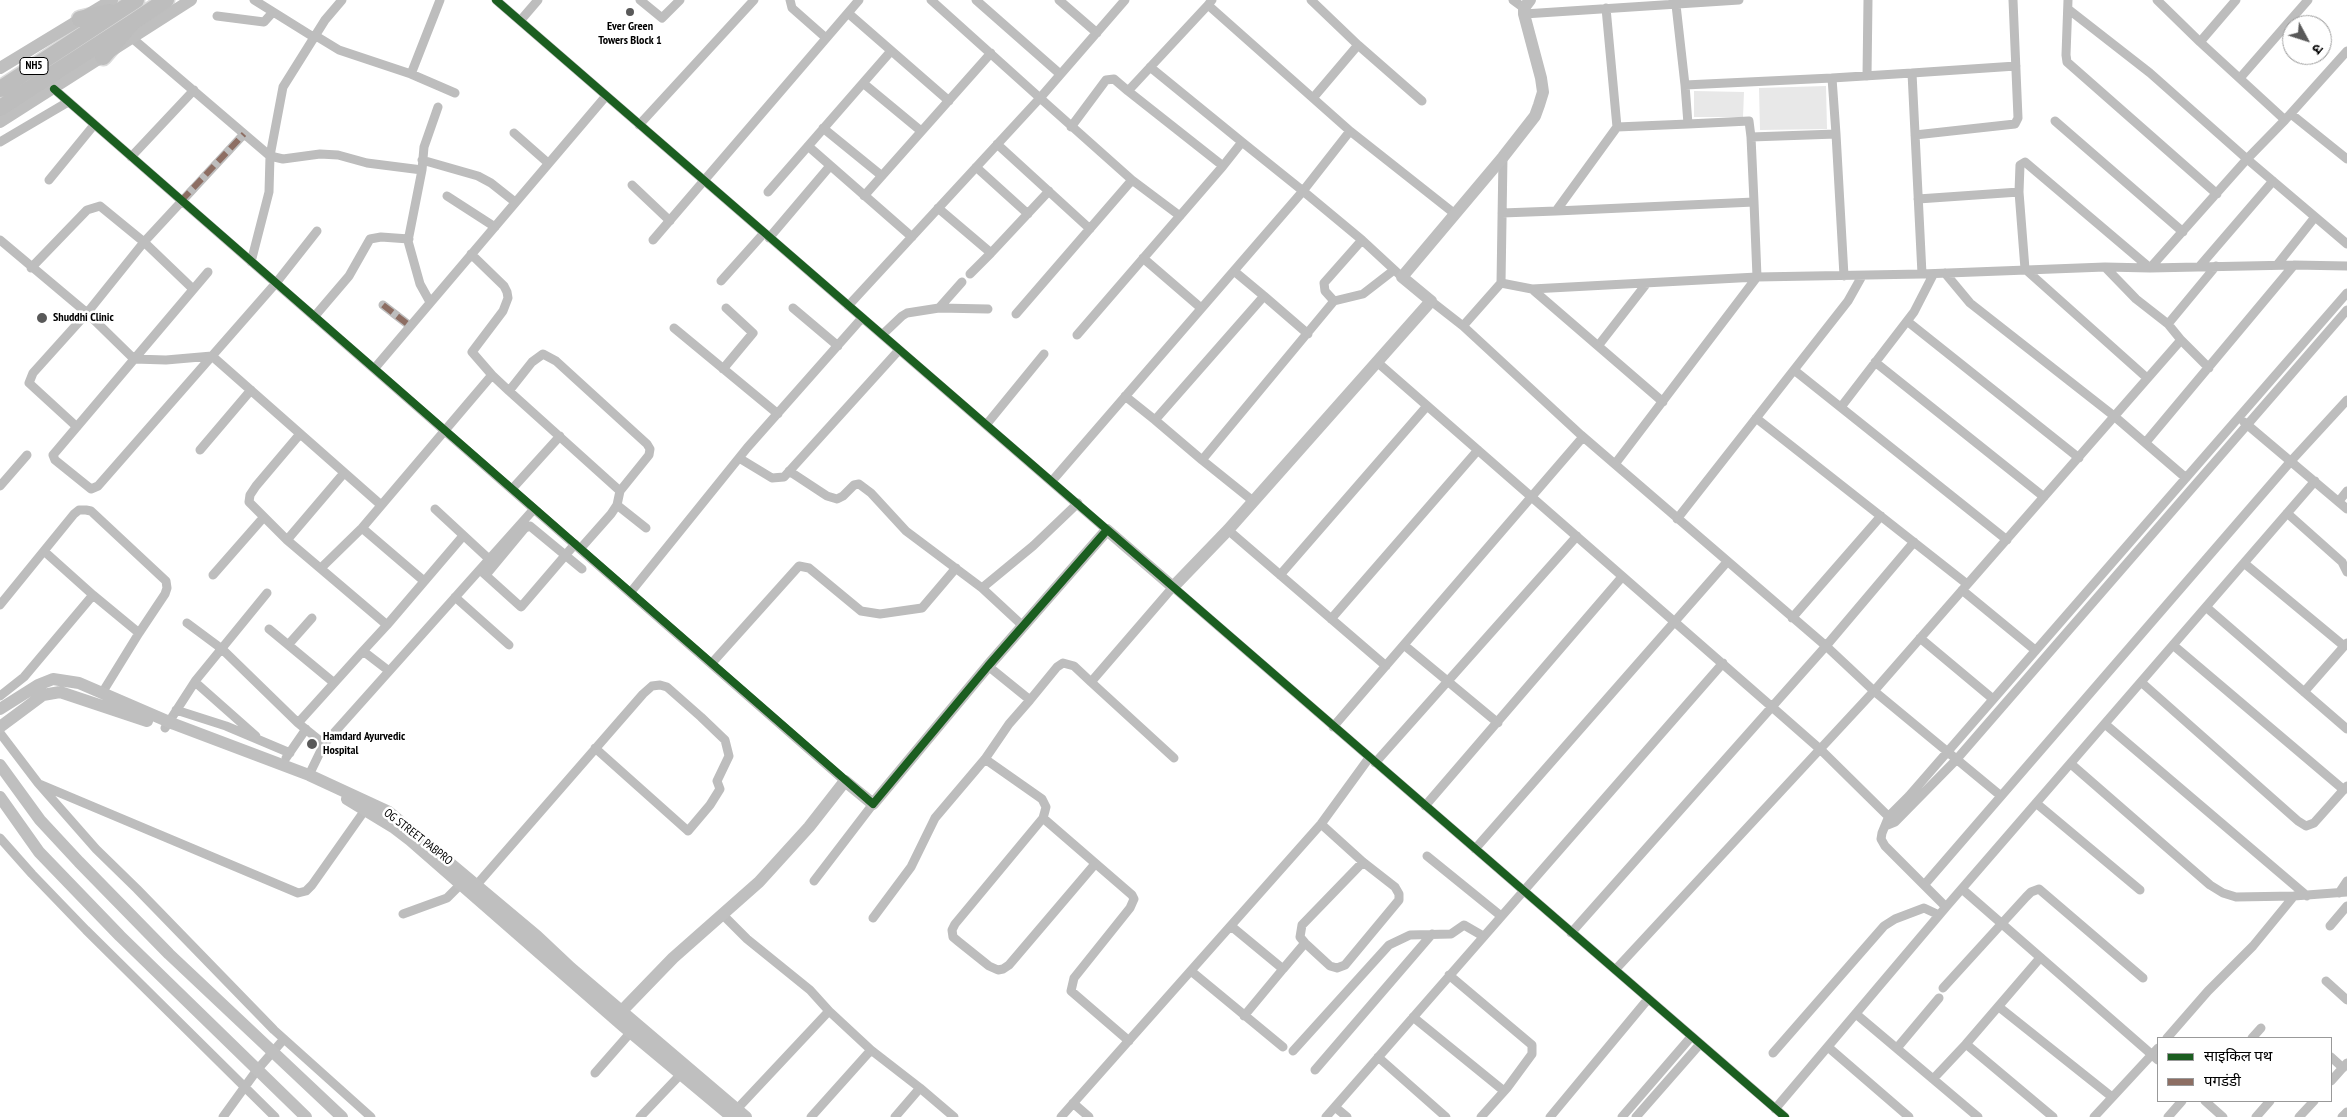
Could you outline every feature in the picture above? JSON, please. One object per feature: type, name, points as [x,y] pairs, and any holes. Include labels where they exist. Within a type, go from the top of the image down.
[{"type":"highway","name":"NH5","points":[[0,89],[67,44],[127,14],[166,0]]},
{"type":"highway","points":[[80,20],[127,14]]},
{"type":"highway","points":[[96,54],[127,14]]},
{"type":"highway","name":"NH5","points":[[0,108],[96,54]]},
{"type":"street","points":[[191,0],[127,14],[194,90],[270,156],[283,159],[320,154],[338,155],[367,163],[422,170]]},
{"type":"street","points":[[254,0],[340,50],[411,74],[455,93]]},
{"type":"street","points":[[251,262],[268,192],[270,156],[283,88],[325,20],[342,0]]},
{"type":"street","points":[[411,74],[440,0]]},
{"type":"street","points":[[496,0],[766,236],[1078,503],[1372,761],[1785,1117]]},
{"type":"street","points":[[520,21],[538,0]]},
{"type":"street","points":[[640,0],[662,18],[680,0]]},
{"type":"street","points":[[639,125],[754,0]]},
{"type":"street","points":[[790,0],[792,8],[826,38]]},
{"type":"street","points":[[653,240],[859,0]]},
{"type":"street","points":[[976,0],[1060,74]]},
{"type":"street","points":[[1059,0],[1096,33]]},
{"type":"street","points":[[848,306],[1040,98],[1125,0]]},
{"type":"street","points":[[1311,0],[1358,45],[1422,101]]},
{"type":"street","points":[[1513,0],[1526,7],[1606,8],[1671,2],[1738,0]]},
{"type":"street","points":[[1867,76],[1868,0]]},
{"type":"street","points":[[1915,135],[2015,124],[2018,118],[2013,0]]},
{"type":"street","points":[[2157,0],[2240,78],[2288,117],[2347,159]]},
{"type":"street","points":[[2200,42],[2236,0]]},
{"type":"street","points":[[2240,78],[2308,0]]},
{"type":"street","points":[[936,2],[1071,127],[1132,180],[1180,216]]},
{"type":"street","points":[[1671,2],[1685,85],[1688,124]]},
{"type":"street","points":[[1128,90],[1210,3],[1350,131],[1455,214]]},
{"type":"street","points":[[2068,4],[2347,244]]},
{"type":"street","points":[[2068,4],[2066,56],[2072,67],[2217,194]]},
{"type":"street","points":[[1202,460],[1334,301],[1363,294],[1398,273],[1455,214],[1535,116],[1543,92],[1526,7]]},
{"type":"street","points":[[1556,211],[1617,127],[1606,8]]},
{"type":"street","points":[[217,16],[264,22],[273,12]]},
{"type":"street","points":[[848,13],[948,101]]},
{"type":"street","points":[[0,68],[80,20]]},
{"type":"street","points":[[1313,98],[1358,45]]},
{"type":"street","points":[[768,192],[891,51]]},
{"type":"street","points":[[2150,268],[2347,51]]},
{"type":"street","points":[[864,196],[991,53]]},
{"type":"street","points":[[0,122],[54,89],[96,54]]},
{"type":"street","points":[[1685,85],[2016,66]]},
{"type":"street","points":[[1150,67],[1464,326],[1583,437],[1826,646],[1874,691],[2001,796]]},
{"type":"street","points":[[1912,73],[1922,274]]},
{"type":"street","points":[[1832,78],[1844,276]]},
{"type":"street","points":[[1071,127],[1106,80],[1114,79],[1223,166]]},
{"type":"street","points":[[863,83],[921,132]]},
{"type":"street","points":[[54,89],[711,664],[874,804]]},
{"type":"street","points":[[131,157],[194,90]]},
{"type":"street","points":[[374,369],[606,96]]},
{"type":"street","points":[[0,142],[68,102]]},
{"type":"street","points":[[430,302],[420,284],[409,239],[422,170],[424,147],[438,107]]},
{"type":"street","points":[[1615,464],[1757,277],[1751,137],[1748,121],[1617,127]]},
{"type":"street","points":[[2055,121],[2183,232]]},
{"type":"street","points":[[49,180],[94,125]]},
{"type":"street","points":[[824,128],[882,176]]},
{"type":"street","points":[[1052,481],[1234,271],[1350,131]]},
{"type":"street","points":[[514,133],[548,163]]},
{"type":"street","points":[[77,427],[29,383],[34,373],[87,313],[144,242],[244,134]]},
{"type":"street","points":[[1751,137],[1836,134]]},
{"type":"street","points":[[1077,335],[1242,142]]},
{"type":"street","points":[[998,144],[1090,229]]},
{"type":"street","points":[[808,146],[912,237]]},
{"type":"street","points":[[1464,326],[1501,282],[1502,157]]},
{"type":"street","points":[[422,160],[478,176],[515,202]]},
{"type":"street","points":[[2147,378],[2025,269],[2019,192],[2020,165],[2025,162],[2150,268]]},
{"type":"street","points":[[721,281],[766,236],[830,166]]},
{"type":"street","points":[[976,167],[1028,214]]},
{"type":"street","points":[[1016,314],[1132,180]]},
{"type":"street","points":[[2200,267],[2273,181]]},
{"type":"street","points":[[632,185],[670,221]]},
{"type":"street","points":[[970,274],[1049,191]]},
{"type":"street","points":[[1918,199],[2019,192]]},
{"type":"street","points":[[447,196],[495,227]]},
{"type":"street","points":[[1502,213],[1754,202]]},
{"type":"street","points":[[32,268],[73,224],[94,206],[100,206],[144,242],[193,289]]},
{"type":"street","points":[[938,208],[991,252]]},
{"type":"street","points":[[2277,265],[2315,217]]},
{"type":"street","points":[[208,272],[60,446],[52,458],[91,489],[95,488],[212,356],[276,283],[318,231]]},
{"type":"street","points":[[314,317],[349,276],[370,239],[381,237],[409,239]]},
{"type":"street","points":[[0,240],[87,313],[134,359],[166,360],[212,356],[381,505]]},
{"type":"street","points":[[1334,301],[1325,291],[1324,283],[1362,240]]},
{"type":"street","points":[[471,254],[504,286],[508,298],[503,311],[472,352],[509,391],[620,490]]},
{"type":"street","points":[[1143,258],[1201,308]]},
{"type":"street","points":[[1501,282],[1532,289],[1757,277],[1933,275],[2025,269],[2277,265],[2347,266]]},
{"type":"street","points":[[2146,442],[2294,265]]},
{"type":"street","points":[[2168,324],[2216,266]]},
{"type":"street","points":[[2105,267],[2136,299],[2168,324],[2209,368]]},
{"type":"street","points":[[1234,271],[1308,334]]},
{"type":"street","points":[[1945,273],[1970,303],[2114,416],[2186,478]]},
{"type":"street","points":[[1841,407],[1907,321],[1933,275]]},
{"type":"street","points":[[1677,519],[1848,301],[1862,276]]},
{"type":"street","points":[[939,308],[962,282]]},
{"type":"street","points":[[1598,346],[1647,283]]},
{"type":"street","points":[[1532,289],[1663,402]]},
{"type":"street","points":[[1892,819],[1946,752],[2347,293]]},
{"type":"street","points":[[1154,420],[1264,296]]},
{"type":"street","points":[[1091,682],[1173,586],[1228,530],[1431,300]]},
{"type":"street","points":[[383,305],[410,326]]},
{"type":"street","points":[[723,369],[753,333],[726,308]]},
{"type":"street","points":[[793,308],[838,346]]},
{"type":"street","points":[[882,335],[902,316],[939,308],[952,310],[988,309]]},
{"type":"street","points":[[1946,907],[1885,846],[1881,839],[1885,826],[1956,760],[2347,310]]},
{"type":"street","points":[[630,593],[739,458],[862,318]]},
{"type":"street","points":[[1907,321],[2079,458]]},
{"type":"street","points":[[674,328],[778,414]]},
{"type":"street","points":[[1615,970],[1821,750],[2181,340]]},
{"type":"street","points":[[739,458],[772,478],[784,477],[899,350]]},
{"type":"street","points":[[986,425],[1044,354]]},
{"type":"street","points":[[483,572],[521,606],[565,555],[577,547],[611,514],[617,505],[620,490],[649,455],[650,449],[647,444],[556,361],[547,355],[538,356],[509,391]]},
{"type":"street","points":[[1376,362],[1723,663],[1821,750],[1892,819]]},
{"type":"street","points":[[1875,362],[2044,497]]},
{"type":"street","points":[[1794,370],[2007,540]]},
{"type":"street","points":[[321,568],[362,528],[492,375]]},
{"type":"street","points":[[200,450],[251,390]]},
{"type":"street","points":[[1125,396],[1254,501]]},
{"type":"street","points":[[1925,884],[2291,461],[2347,400]]},
{"type":"street","points":[[1280,575],[1427,406]]},
{"type":"street","points":[[2239,417],[2347,509]]},
{"type":"street","points":[[1756,418],[1914,542],[2035,650]]},
{"type":"street","points":[[300,434],[250,495],[248,502],[287,540],[386,625]]},
{"type":"street","points":[[512,489],[560,436]]},
{"type":"street","points":[[1334,727],[1583,437]]},
{"type":"street","points":[[1331,619],[1478,450]]},
{"type":"street","points":[[0,486],[27,455]]},
{"type":"street","points":[[789,471],[827,496],[837,499],[843,496],[854,484],[859,484],[871,493],[906,530],[982,588],[1023,626]]},
{"type":"street","points":[[287,540],[344,473]]},
{"type":"street","points":[[1775,1109],[1939,915],[2315,481]]},
{"type":"street","points":[[2339,501],[2347,491]]},
{"type":"street","points":[[982,588],[1033,546],[1078,503]]},
{"type":"street","points":[[617,505],[646,528]]},
{"type":"street","points":[[435,509],[489,559]]},
{"type":"street","points":[[483,572],[489,559],[534,509]]},
{"type":"street","points":[[0,605],[74,514],[79,510],[91,512],[166,581],[168,588],[102,693]]},
{"type":"street","points":[[2287,513],[2342,562],[2347,572]]},
{"type":"street","points":[[1792,618],[1881,516]]},
{"type":"street","points":[[213,575],[263,518]]},
{"type":"street","points":[[309,775],[324,744],[455,597],[483,572],[525,528],[530,526],[582,569]]},
{"type":"street","points":[[362,528],[424,581]]},
{"type":"street","points":[[814,881],[874,804],[988,666],[1107,530]]},
{"type":"street","points":[[1228,530],[1386,666]]},
{"type":"street","points":[[298,722],[363,651],[463,536]]},
{"type":"street","points":[[1061,1117],[1321,824],[1372,761],[1448,681],[1577,536]]},
{"type":"street","points":[[1571,933],[1826,646],[1914,542]]},
{"type":"street","points":[[45,552],[139,633]]},
{"type":"street","points":[[1475,849],[1727,562]]},
{"type":"street","points":[[2244,564],[2346,645],[2304,692]]},
{"type":"street","points":[[711,664],[799,566],[809,568],[861,611],[880,614],[922,608],[956,568]]},
{"type":"street","points":[[1425,806],[1622,577]]},
{"type":"street","points":[[166,725],[195,682],[267,594]]},
{"type":"street","points":[[0,696],[24,677],[93,595]]},
{"type":"street","points":[[455,597],[509,645]]},
{"type":"street","points":[[2206,607],[2347,729]]},
{"type":"street","points":[[288,645],[312,618]]},
{"type":"street","points":[[187,623],[222,648],[298,722],[324,744]]},
{"type":"street","points":[[269,629],[333,682]]},
{"type":"street","points":[[1920,638],[1993,699]]},
{"type":"street","points":[[1404,645],[1498,723]]},
{"type":"street","points":[[2141,682],[2306,826],[2314,823],[2346,788],[2286,743],[2173,645]]},
{"type":"street","points":[[363,651],[389,671]]},
{"type":"street","points":[[873,918],[911,867],[935,818],[985,759],[1009,724],[1057,667],[1064,663],[1074,666],[1174,758]]},
{"type":"street","points":[[1326,1117],[1723,663]]},
{"type":"street","points":[[988,666],[1030,700]]},
{"type":"street","name":"OG STREET PABPRO","points":[[0,709],[38,685],[53,679],[79,683],[166,725],[348,800],[404,836],[469,887],[732,1114]]},
{"type":"street","points":[[195,682],[262,741]]},
{"type":"street","points":[[403,914],[447,898],[469,887],[643,694],[652,686],[660,685],[667,687],[722,736],[725,740],[729,756],[717,780],[720,789],[710,806],[688,831],[595,748]]},
{"type":"street","name":"OG STREET PABPRO","points":[[0,727],[43,694],[60,692],[282,764],[390,812],[469,887]]},
{"type":"street","points":[[176,710],[226,726],[290,753]]},
{"type":"street","points":[[2105,724],[2307,896]]},
{"type":"street","points":[[282,764],[306,729]]},
{"type":"street","points":[[0,733],[38,784],[96,849],[284,1039],[371,1117]]},
{"type":"street","points":[[985,759],[1042,799],[1046,807],[1043,818],[955,924],[952,930],[953,937],[989,966],[998,970],[1009,966],[1095,864]]},
{"type":"street","points":[[2071,764],[2210,885],[2223,893],[2236,897],[2307,896],[2343,893],[2347,881]]},
{"type":"street","points":[[0,765],[40,820],[169,954],[342,1117]]},
{"type":"street","points":[[618,1014],[673,958],[724,916],[782,858],[846,781]]},
{"type":"street","points":[[38,784],[298,893],[306,891],[312,886],[365,810]]},
{"type":"street","points":[[0,797],[39,852],[120,936],[306,1117]]},
{"type":"street","points":[[2036,803],[2140,890]]},
{"type":"street","points":[[1043,818],[1127,890],[1134,899],[1130,908],[1074,978],[1071,991],[1129,1041]]},
{"type":"street","points":[[1321,824],[1363,862],[1395,887],[1399,894],[1399,900],[1345,965],[1337,968],[1330,966],[1300,937],[1302,925],[1363,862]]},
{"type":"street","points":[[0,838],[45,888],[275,1117]]},
{"type":"street","points":[[1427,856],[1501,916]]},
{"type":"street","points":[[1962,889],[2040,958],[2156,1054],[2094,1117]]},
{"type":"street","points":[[1944,988],[2000,923],[2031,892],[2039,889],[2143,978]]},
{"type":"street","points":[[2168,1037],[2208,990],[2253,946],[2294,896]]},
{"type":"street","points":[[2330,926],[2347,906]]},
{"type":"street","points":[[1773,1053],[1884,926],[1895,919],[1924,908],[1939,915]]},
{"type":"street","points":[[724,916],[747,939],[810,990],[829,1011],[871,1050],[954,1117]]},
{"type":"street","points":[[1293,1051],[1389,945],[1410,935],[1451,934],[1460,926],[1467,925],[1483,936]]},
{"type":"street","points":[[1231,926],[1283,969]]},
{"type":"street","points":[[1315,1070],[1432,934]]},
{"type":"street","points":[[1244,1016],[1305,943]]},
{"type":"street","points":[[1934,1078],[2040,958]]},
{"type":"street","points":[[1190,971],[1283,1048]]},
{"type":"street","points":[[1449,975],[1532,1045],[1532,1054],[1504,1091],[1481,1117]]},
{"type":"street","points":[[2326,981],[2347,1000]]},
{"type":"street","points":[[1897,1048],[1939,998]]},
{"type":"street","points":[[1550,1117],[1648,999]]},
{"type":"street","points":[[1999,1006],[2112,1097]]},
{"type":"street","points":[[732,1114],[829,1011]]},
{"type":"street","name":"OG STREET PABPRO","points":[[618,1014],[631,1032],[732,1114]]},
{"type":"street","points":[[1856,1014],[1978,1117]]},
{"type":"street","points":[[1413,1017],[1504,1091]]},
{"type":"street","points":[[2253,1037],[2261,1028]]},
{"type":"street","points":[[595,1073],[631,1032]]},
{"type":"street","points":[[1622,1117],[1691,1037]]},
{"type":"street","points":[[223,1117],[257,1070],[284,1039]]},
{"type":"street","points":[[1636,1117],[1700,1044]]},
{"type":"street","points":[[1966,1044],[2053,1117]]},
{"type":"street","points":[[1828,1047],[1909,1117]]},
{"type":"street","points":[[811,1117],[871,1050]]},
{"type":"street","points":[[1378,1057],[1446,1117]]},
{"type":"street","points":[[2332,1058],[2345,1065],[2332,1080]]},
{"type":"street","points":[[640,1117],[681,1074]]},
{"type":"street","points":[[895,1117],[920,1088]]},
{"type":"street","points":[[2168,1117],[2181,1102]]},
{"type":"street","points":[[2206,1102],[2223,1117]]},
{"type":"street","points":[[2256,1117],[2269,1102]]},
{"type":"street","points":[[1073,1103],[1089,1117]]},
{"type":"street","points":[[2301,1116],[2308,1103]]},
{"type":"street","points":[[1335,1107],[1347,1117]]},
{"type":"street","points":[[2342,1117],[2347,1112]]},
{"type":"shaded area","points":[[1826,86],[1827,129],[1760,130],[1759,88]]},
{"type":"shaded area","points":[[1694,91],[1744,92],[1743,117],[1694,117]]},
{"type":"marked path","points":[[181,201],[244,134]]},
{"type":"marked path","points":[[383,305],[410,326]]},
{"type":"cycle path","points":[[496,0],[1785,1117]]},
{"type":"cycle path","points":[[54,89],[873,804],[988,666],[1107,530]]},
{"type":"place","name":"Ever Green Towers Block 1","points":[[630,12]]},
{"type":"place","name":"Shuddhi Clinic","points":[[42,318]]},
{"type":"place","name":"Hamdard Ayurvedic Hospital","points":[[312,744]]}]
